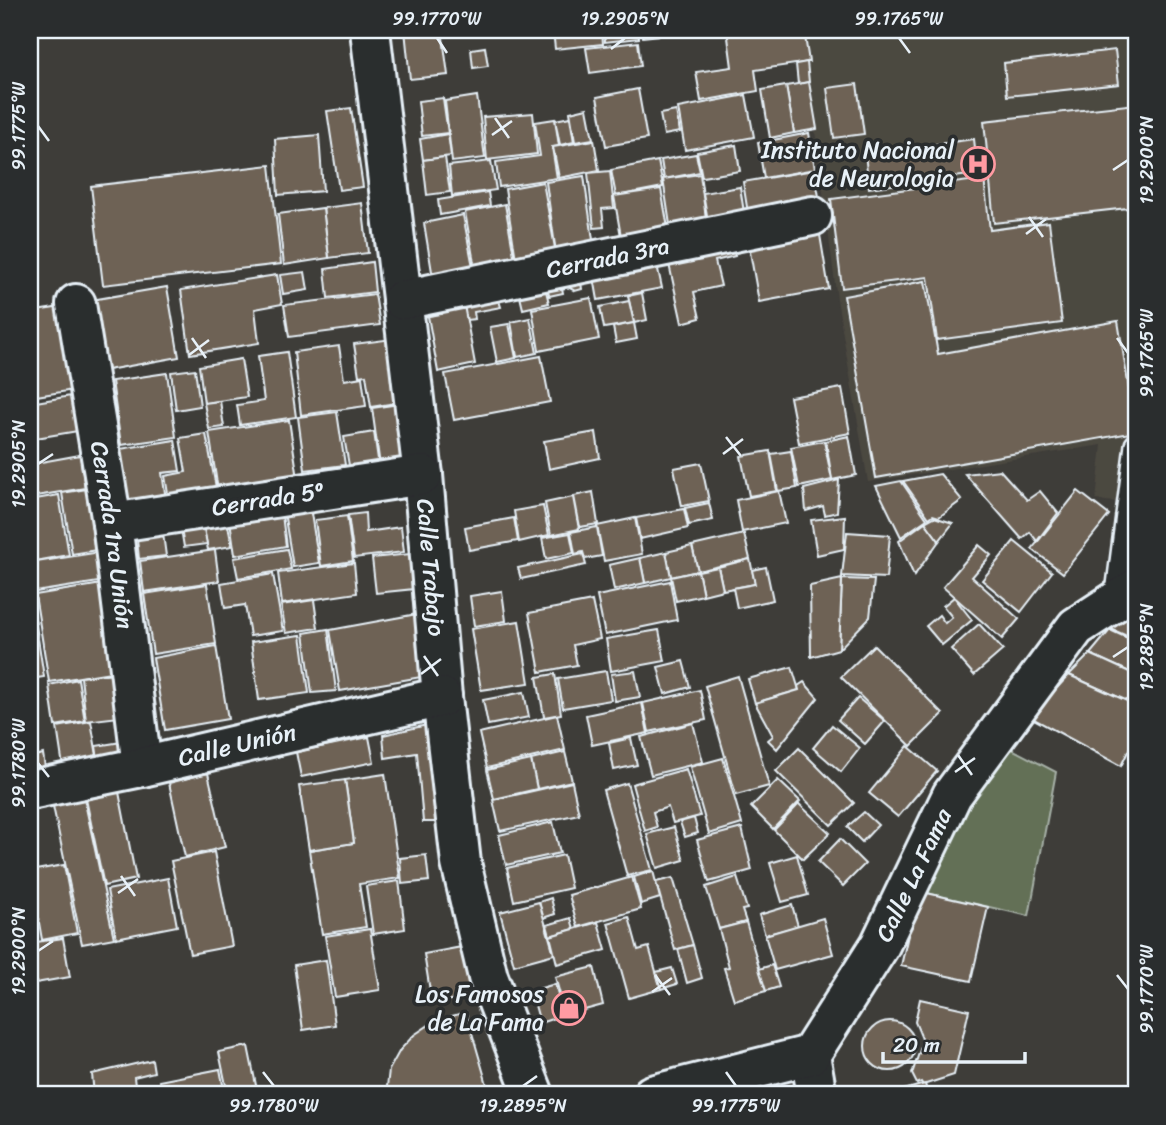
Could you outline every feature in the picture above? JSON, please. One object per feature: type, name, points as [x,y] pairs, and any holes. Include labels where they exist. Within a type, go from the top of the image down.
[{"type":"street","name":"Calle Trabajo","points":[[370,30],[423,475],[442,696],[461,863],[488,977],[534,1095]]},
{"type":"street","name":"Cerrada 3ra","points":[[402,300],[812,216]]},
{"type":"street","name":"Cerrada 1ra Unión","points":[[76,304],[112,523],[142,767]]},
{"type":"street","name":"Cerrada 5º","points":[[112,523],[423,475]]},
{"type":"street","name":"Calle La Fama","points":[[810,1055],[880,945],[952,795],[1076,627],[1126,594]]},
{"type":"street","name":"Calle Unión","points":[[30,790],[142,767],[442,696]]},
{"type":"street","points":[[652,1095],[810,1055],[817,1095]]},
{"type":"lane","points":[[1126,594],[1136,444]]},
{"type":"shaded area","name":"Instituto Nacional de Neurologia","points":[[802,30],[1136,30],[1136,504],[1096,500],[1102,445],[868,482],[837,299]]},
{"type":"green space","points":[[1006,746],[1056,772],[1029,916],[918,891],[961,801]]},
{"type":"building","points":[[405,30],[442,30],[448,75],[410,79]]},
{"type":"building","points":[[553,30],[602,30],[603,44],[555,49]]},
{"type":"building","points":[[604,30],[639,30],[639,38],[605,42]]},
{"type":"building","points":[[642,30],[660,30],[660,35],[643,37]]},
{"type":"building","points":[[727,30],[804,30],[809,62],[755,70],[758,91],[701,101],[696,72],[732,67]]},
{"type":"building","points":[[638,42],[641,66],[590,73],[586,48]]},
{"type":"building","points":[[485,47],[488,66],[473,68],[471,49]]},
{"type":"building","points":[[1115,50],[1119,84],[1007,96],[1004,63]]},
{"type":"building","points":[[807,62],[809,82],[798,84],[796,64]]},
{"type":"building","points":[[809,82],[817,129],[794,133],[786,86]]},
{"type":"building","points":[[857,84],[864,134],[834,138],[827,88]]},
{"type":"building","points":[[786,86],[794,133],[770,138],[762,90]]},
{"type":"building","points":[[638,89],[647,139],[606,146],[597,97]]},
{"type":"building","points":[[746,95],[754,137],[685,150],[678,108]]},
{"type":"building","points":[[477,96],[485,158],[452,162],[445,101]]},
{"type":"building","points":[[443,98],[448,133],[422,136],[418,101]]},
{"type":"building","points":[[1136,104],[1136,207],[994,223],[984,121]]},
{"type":"building","points":[[351,108],[363,187],[339,190],[327,111]]},
{"type":"building","points":[[587,108],[593,139],[575,142],[570,112]]},
{"type":"building","points":[[676,111],[680,132],[664,135],[660,114]]},
{"type":"building","points":[[533,113],[537,154],[487,160],[483,117]]},
{"type":"building","points":[[570,117],[574,142],[560,145],[555,120]]},
{"type":"building","points":[[555,119],[559,146],[552,147],[557,178],[499,187],[496,162],[540,156],[535,122]]},
{"type":"building","points":[[809,133],[815,169],[764,178],[758,143]]},
{"type":"building","points":[[448,134],[451,156],[423,160],[420,139]]},
{"type":"building","points":[[319,135],[323,191],[278,195],[275,139]]},
{"type":"building","points":[[974,139],[978,174],[869,188],[865,154]]},
{"type":"building","points":[[594,140],[599,170],[559,178],[553,147]]},
{"type":"building","points":[[736,145],[740,171],[702,177],[697,152]]},
{"type":"building","points":[[696,154],[700,172],[664,179],[661,160]]},
{"type":"building","points":[[445,157],[450,192],[427,195],[423,160]]},
{"type":"building","points":[[491,161],[496,190],[452,196],[449,166]]},
{"type":"building","points":[[658,161],[663,187],[616,196],[611,170]]},
{"type":"building","points":[[270,165],[281,264],[103,285],[91,186]]},
{"type":"building","points":[[814,170],[821,207],[749,220],[743,182]]},
{"type":"building","points":[[610,171],[614,208],[602,209],[604,227],[594,228],[588,173]]},
{"type":"building","points":[[700,174],[708,233],[672,238],[663,179]]},
{"type":"building","points":[[584,176],[595,254],[557,260],[546,182]]},
{"type":"building","points":[[984,179],[990,230],[1049,222],[1062,323],[937,340],[928,277],[842,288],[831,199]]},
{"type":"building","points":[[543,182],[557,259],[517,266],[505,189]]},
{"type":"building","points":[[740,187],[746,225],[710,232],[703,193]]},
{"type":"building","points":[[661,189],[670,239],[623,248],[614,196]]},
{"type":"building","points":[[488,192],[490,206],[440,215],[438,200]]},
{"type":"building","points":[[362,203],[368,253],[329,258],[323,208]]},
{"type":"building","points":[[505,204],[516,267],[476,274],[465,212]]},
{"type":"building","points":[[323,208],[329,258],[284,265],[278,214]]},
{"type":"building","points":[[463,215],[475,277],[434,284],[424,223]]},
{"type":"building","points":[[818,223],[829,289],[759,302],[747,235]]},
{"type":"building","points":[[732,240],[735,256],[715,261],[721,286],[694,292],[700,318],[682,323],[667,255]]},
{"type":"building","points":[[656,260],[662,288],[598,300],[593,272]]},
{"type":"building","points":[[372,262],[375,292],[328,298],[325,269]]},
{"type":"building","points":[[305,272],[308,290],[283,294],[280,275]]},
{"type":"building","points":[[277,275],[282,304],[255,309],[259,343],[190,354],[181,290]]},
{"type":"building","points":[[580,276],[582,289],[575,291],[564,285]]},
{"type":"building","points":[[560,278],[563,293],[549,296],[546,281]]},
{"type":"building","points":[[925,281],[938,354],[1118,321],[1136,432],[876,478],[844,296]]},
{"type":"building","points":[[544,283],[549,303],[523,309],[518,288]]},
{"type":"building","points":[[167,287],[179,357],[102,371],[91,300]]},
{"type":"building","points":[[642,293],[647,320],[634,323],[628,296]]},
{"type":"building","points":[[375,294],[380,325],[289,337],[284,305]]},
{"type":"building","points":[[497,294],[501,307],[474,312],[475,319],[466,320],[463,300]]},
{"type":"building","points":[[591,298],[599,339],[539,351],[532,309]]},
{"type":"building","points":[[463,300],[475,364],[438,372],[428,316],[442,314],[440,305]]},
{"type":"building","points":[[629,301],[634,323],[604,328],[600,307]]},
{"type":"building","points":[[61,307],[74,390],[30,397],[30,312]]},
{"type":"building","points":[[530,318],[537,353],[517,357],[511,322]]},
{"type":"building","points":[[634,323],[637,339],[616,343],[613,327]]},
{"type":"building","points":[[509,324],[516,358],[497,362],[490,327]]},
{"type":"building","points":[[392,339],[402,402],[371,407],[366,375],[359,376],[354,344]]},
{"type":"building","points":[[339,346],[344,380],[362,377],[366,406],[301,415],[294,352]]},
{"type":"building","points":[[287,352],[296,417],[240,425],[237,405],[264,401],[258,356]]},
{"type":"building","points":[[541,356],[550,402],[454,420],[445,374]]},
{"type":"building","points":[[241,359],[247,397],[204,403],[199,366]]},
{"type":"building","points":[[195,369],[200,406],[176,410],[171,372]]},
{"type":"building","points":[[167,373],[176,437],[121,445],[112,381]]},
{"type":"building","points":[[842,388],[850,433],[799,443],[790,397]]},
{"type":"building","points":[[71,396],[78,431],[30,439],[30,403]]},
{"type":"building","points":[[220,401],[224,427],[209,429],[204,403]]},
{"type":"building","points":[[399,404],[408,470],[381,473],[372,408]]},
{"type":"building","points":[[337,412],[345,465],[305,470],[298,417]]},
{"type":"building","points":[[289,420],[299,485],[219,497],[209,432]]},
{"type":"building","points":[[374,432],[380,473],[351,477],[344,437]]},
{"type":"building","points":[[596,432],[600,458],[549,469],[544,441]]},
{"type":"building","points":[[206,434],[218,498],[170,506],[165,476],[186,472],[180,438]]},
{"type":"building","points":[[849,436],[856,475],[832,480],[826,441]]},
{"type":"building","points":[[175,440],[180,471],[162,473],[167,506],[129,511],[120,449]]},
{"type":"building","points":[[824,441],[832,480],[799,487],[791,447]]},
{"type":"building","points":[[770,451],[777,491],[749,496],[741,456]]},
{"type":"building","points":[[791,451],[797,488],[778,491],[771,454]]},
{"type":"building","points":[[80,455],[85,488],[30,497],[30,464]]},
{"type":"building","points":[[701,463],[709,501],[682,506],[674,468]]},
{"type":"building","points":[[1000,470],[1027,500],[1040,491],[1058,513],[1037,541],[1030,532],[1022,539],[965,474]]},
{"type":"building","points":[[940,474],[962,500],[939,517],[933,515],[929,518],[903,481]]},
{"type":"building","points":[[839,480],[837,512],[825,515],[823,506],[806,511],[804,489]]},
{"type":"building","points":[[901,481],[927,519],[901,537],[876,486]]},
{"type":"building","points":[[93,488],[103,549],[72,554],[62,493]]},
{"type":"building","points":[[779,491],[786,523],[742,532],[736,500]]},
{"type":"building","points":[[1078,491],[1109,515],[1063,573],[1032,549]]},
{"type":"building","points":[[593,492],[598,524],[580,527],[574,496]]},
{"type":"building","points":[[59,495],[69,555],[30,562],[30,500]]},
{"type":"building","points":[[573,497],[579,529],[551,535],[545,503]]},
{"type":"building","points":[[309,501],[319,563],[293,567],[283,506]]},
{"type":"building","points":[[709,503],[713,520],[689,525],[685,508]]},
{"type":"building","points":[[543,506],[549,535],[519,542],[514,511]]},
{"type":"building","points":[[281,507],[286,546],[235,555],[229,514]]},
{"type":"building","points":[[684,509],[688,528],[640,539],[636,518]]},
{"type":"building","points":[[365,513],[366,532],[401,527],[404,552],[354,558],[348,515]]},
{"type":"building","points":[[226,515],[232,546],[208,550],[202,519]]},
{"type":"building","points":[[347,516],[353,561],[321,566],[315,520]]},
{"type":"building","points":[[845,516],[844,549],[817,555],[811,520]]},
{"type":"building","points":[[934,517],[953,523],[939,541],[925,522]]},
{"type":"building","points":[[514,518],[518,541],[469,550],[465,527]]},
{"type":"building","points":[[635,518],[642,554],[604,561],[597,526]]},
{"type":"building","points":[[202,519],[207,544],[184,547],[180,523]]},
{"type":"building","points":[[925,522],[939,541],[914,576],[899,541]]},
{"type":"building","points":[[162,526],[166,556],[139,559],[136,529]]},
{"type":"building","points":[[597,527],[602,556],[585,559],[583,552],[575,554],[571,532]]},
{"type":"building","points":[[847,532],[890,535],[886,578],[842,576]]},
{"type":"building","points":[[570,533],[574,553],[546,559],[542,538]]},
{"type":"building","points":[[744,534],[750,559],[698,571],[692,546]]},
{"type":"building","points":[[1014,541],[1052,572],[1021,612],[982,580]]},
{"type":"building","points":[[979,545],[991,555],[972,577],[1019,619],[1002,639],[943,587]]},
{"type":"building","points":[[692,546],[698,571],[671,577],[666,552]]},
{"type":"building","points":[[287,549],[291,569],[238,578],[234,558]]},
{"type":"building","points":[[215,550],[219,581],[144,592],[140,561]]},
{"type":"building","points":[[100,552],[105,581],[35,592],[30,563]]},
{"type":"building","points":[[666,552],[671,577],[645,583],[640,558]]},
{"type":"building","points":[[410,554],[414,589],[376,593],[372,558]]},
{"type":"building","points":[[583,554],[586,565],[521,579],[518,568]]},
{"type":"building","points":[[640,558],[645,583],[614,590],[609,565]]},
{"type":"building","points":[[750,559],[755,584],[723,590],[718,567]]},
{"type":"building","points":[[354,563],[357,593],[282,604],[278,573]]},
{"type":"building","points":[[718,567],[723,590],[703,595],[698,571]]},
{"type":"building","points":[[766,567],[773,600],[737,608],[733,588],[755,584],[752,570]]},
{"type":"building","points":[[698,571],[703,595],[676,601],[671,577]]},
{"type":"building","points":[[273,574],[283,631],[250,636],[245,605],[225,608],[221,583]]},
{"type":"building","points":[[842,579],[874,580],[870,617],[839,649]]},
{"type":"building","points":[[842,579],[839,649],[811,657],[810,586]]},
{"type":"building","points":[[670,581],[677,620],[605,635],[597,596]]},
{"type":"building","points":[[102,584],[117,671],[49,682],[35,595]]},
{"type":"building","points":[[207,584],[216,644],[153,654],[144,594]]},
{"type":"building","points":[[30,587],[44,677],[30,679]]},
{"type":"building","points":[[502,591],[506,621],[474,626],[470,596]]},
{"type":"building","points":[[954,597],[972,620],[942,645],[926,626],[939,615],[945,623],[952,617],[943,606]]},
{"type":"building","points":[[314,600],[318,628],[286,633],[281,605]]},
{"type":"building","points":[[592,601],[600,639],[573,645],[577,665],[540,672],[529,613]]},
{"type":"building","points":[[1136,601],[1136,640],[1111,629]]},
{"type":"building","points":[[417,614],[427,676],[340,691],[330,630]]},
{"type":"building","points":[[519,621],[529,683],[481,690],[471,629]]},
{"type":"building","points":[[979,624],[1003,650],[974,675],[951,649]]},
{"type":"building","points":[[328,629],[336,691],[312,693],[304,633]]},
{"type":"building","points":[[659,630],[665,661],[611,671],[606,639]]},
{"type":"building","points":[[1110,630],[1136,642],[1136,675],[1090,654]]},
{"type":"building","points":[[301,635],[309,693],[259,700],[251,642]]},
{"type":"building","points":[[874,645],[943,714],[911,746],[841,677]]},
{"type":"building","points":[[216,646],[228,719],[165,730],[153,658]]},
{"type":"building","points":[[1090,654],[1136,675],[1136,705],[1069,675]]},
{"type":"building","points":[[683,661],[690,687],[665,694],[658,667]]},
{"type":"building","points":[[792,667],[799,690],[755,703],[748,679]]},
{"type":"building","points":[[606,671],[611,700],[563,708],[558,679]]},
{"type":"building","points":[[635,671],[640,697],[615,701],[611,674]]},
{"type":"building","points":[[122,672],[128,716],[86,721],[81,677]]},
{"type":"building","points":[[555,674],[561,714],[544,717],[537,677]]},
{"type":"building","points":[[1069,675],[1136,705],[1136,735],[1121,766],[1030,717]]},
{"type":"building","points":[[738,676],[769,786],[736,795],[705,686]]},
{"type":"building","points":[[78,679],[85,721],[55,726],[49,685]]},
{"type":"building","points":[[804,682],[818,698],[777,749],[768,740],[773,736],[755,703],[799,690],[798,686]]},
{"type":"building","points":[[700,690],[706,720],[649,732],[643,703]]},
{"type":"building","points":[[524,692],[529,717],[488,725],[483,700]]},
{"type":"building","points":[[858,698],[885,721],[865,744],[838,720]]},
{"type":"building","points":[[642,703],[648,733],[592,745],[586,715]]},
{"type":"building","points":[[557,715],[565,750],[487,768],[479,733]]},
{"type":"building","points":[[91,721],[99,767],[64,773],[57,727]]},
{"type":"building","points":[[440,722],[456,822],[423,822],[417,753],[385,758],[383,735]]},
{"type":"building","points":[[693,723],[703,762],[651,775],[641,737]]},
{"type":"building","points":[[832,725],[860,748],[841,772],[813,748]]},
{"type":"building","points":[[369,737],[374,762],[301,777],[296,752]]},
{"type":"building","points":[[631,738],[637,765],[614,770],[609,743]]},
{"type":"building","points":[[128,741],[131,762],[99,767],[96,746]]},
{"type":"building","points":[[908,746],[937,771],[898,817],[869,793]]},
{"type":"building","points":[[799,748],[854,803],[831,825],[776,771]]},
{"type":"building","points":[[565,752],[572,781],[537,789],[531,760]]},
{"type":"building","points":[[43,754],[47,780],[30,783],[30,757]]},
{"type":"building","points":[[723,758],[742,824],[709,834],[690,767]]},
{"type":"building","points":[[531,760],[537,789],[494,799],[487,770]]},
{"type":"building","points":[[686,769],[700,816],[673,823],[668,807],[653,812],[657,827],[645,831],[632,784]]},
{"type":"building","points":[[208,773],[225,847],[185,857],[169,783]]},
{"type":"building","points":[[385,774],[400,878],[359,884],[366,927],[322,934],[309,850],[354,843],[345,780]]},
{"type":"building","points":[[345,780],[354,843],[309,850],[299,786]]},
{"type":"building","points":[[778,780],[800,801],[773,829],[751,807]]},
{"type":"building","points":[[572,782],[579,814],[500,831],[493,800]]},
{"type":"building","points":[[627,783],[652,870],[627,876],[603,790]]},
{"type":"building","points":[[119,792],[136,879],[104,886],[86,799]]},
{"type":"building","points":[[84,798],[114,938],[82,944],[53,806]]},
{"type":"building","points":[[799,804],[830,833],[803,859],[774,830]]},
{"type":"building","points":[[864,812],[878,825],[862,842],[847,827]]},
{"type":"building","points":[[694,818],[698,833],[685,837],[680,822]]},
{"type":"building","points":[[553,822],[560,853],[506,865],[499,835]]},
{"type":"building","points":[[674,827],[684,860],[657,868],[647,834]]},
{"type":"building","points":[[742,828],[752,870],[709,882],[697,840]]},
{"type":"building","points":[[840,839],[865,864],[843,886],[818,862]]},
{"type":"building","points":[[214,852],[232,946],[190,954],[171,861]]},
{"type":"building","points":[[426,855],[429,881],[402,884],[400,858]]},
{"type":"building","points":[[564,855],[571,888],[514,901],[507,868]]},
{"type":"building","points":[[797,855],[808,895],[782,902],[770,863]]},
{"type":"building","points":[[64,865],[77,933],[42,940],[30,871]]},
{"type":"building","points":[[653,871],[660,898],[641,904],[634,877]]},
{"type":"building","points":[[632,877],[641,909],[578,927],[569,895]]},
{"type":"building","points":[[737,877],[747,909],[742,910],[746,922],[719,929],[706,887]]},
{"type":"building","points":[[168,878],[177,926],[116,938],[107,890]]},
{"type":"building","points":[[673,878],[693,945],[675,950],[656,882]]},
{"type":"building","points":[[399,881],[405,929],[373,934],[366,886]]},
{"type":"building","points":[[918,891],[988,907],[971,981],[901,966]]},
{"type":"building","points":[[551,898],[555,914],[543,918],[539,902]]},
{"type":"building","points":[[539,902],[554,954],[514,965],[500,912]]},
{"type":"building","points":[[792,905],[798,926],[765,935],[759,915]]},
{"type":"building","points":[[629,917],[638,950],[649,947],[661,989],[629,998],[608,923]]},
{"type":"building","points":[[571,918],[574,929],[550,936],[547,925]]},
{"type":"building","points":[[823,918],[833,954],[775,970],[765,935]]},
{"type":"building","points":[[598,922],[606,950],[557,964],[550,936]]},
{"type":"building","points":[[746,922],[766,991],[734,1000],[724,968],[729,967],[719,929]]},
{"type":"building","points":[[370,929],[380,990],[335,997],[325,936]]},
{"type":"building","points":[[63,938],[70,977],[30,984],[30,943]]},
{"type":"building","points":[[693,945],[702,978],[687,983],[678,949]]},
{"type":"building","points":[[467,946],[475,996],[432,1003],[424,954]]},
{"type":"building","points":[[326,960],[335,1025],[303,1030],[294,965]]},
{"type":"building","points":[[772,965],[779,987],[766,991],[759,969]]},
{"type":"building","points":[[594,967],[603,1005],[566,1015],[555,977]]},
{"type":"building","points":[[672,968],[677,984],[661,989],[656,972]]},
{"type":"building","points":[[555,984],[564,1015],[540,1023],[531,991]]},
{"type":"building","points":[[920,999],[969,1010],[954,1075],[923,1085],[921,1082],[917,1084],[912,1074],[923,1041],[915,1022]]},
{"type":"building","points":[[466,1012],[490,1095],[386,1095],[389,1070],[400,1050],[414,1035],[435,1021]]},
{"type":"building","points":[[890,1021],[908,1028],[915,1046],[908,1064],[890,1071],[872,1064],[865,1046],[872,1028]]},
{"type":"building","points":[[248,1046],[258,1095],[228,1095],[219,1052]]},
{"type":"building","points":[[152,1060],[154,1072],[134,1077],[136,1095],[94,1095],[92,1074]]},
{"type":"building","points":[[220,1069],[225,1095],[161,1095],[159,1081]]},
{"type":"building","points":[[925,1084],[928,1095],[893,1095],[893,1093]]},
{"type":"place","name":"Instituto Nacional de Neurologia","points":[[978,164]]},
{"type":"place","name":"Los Famosos de La Fama","points":[[569,1008]]}]
